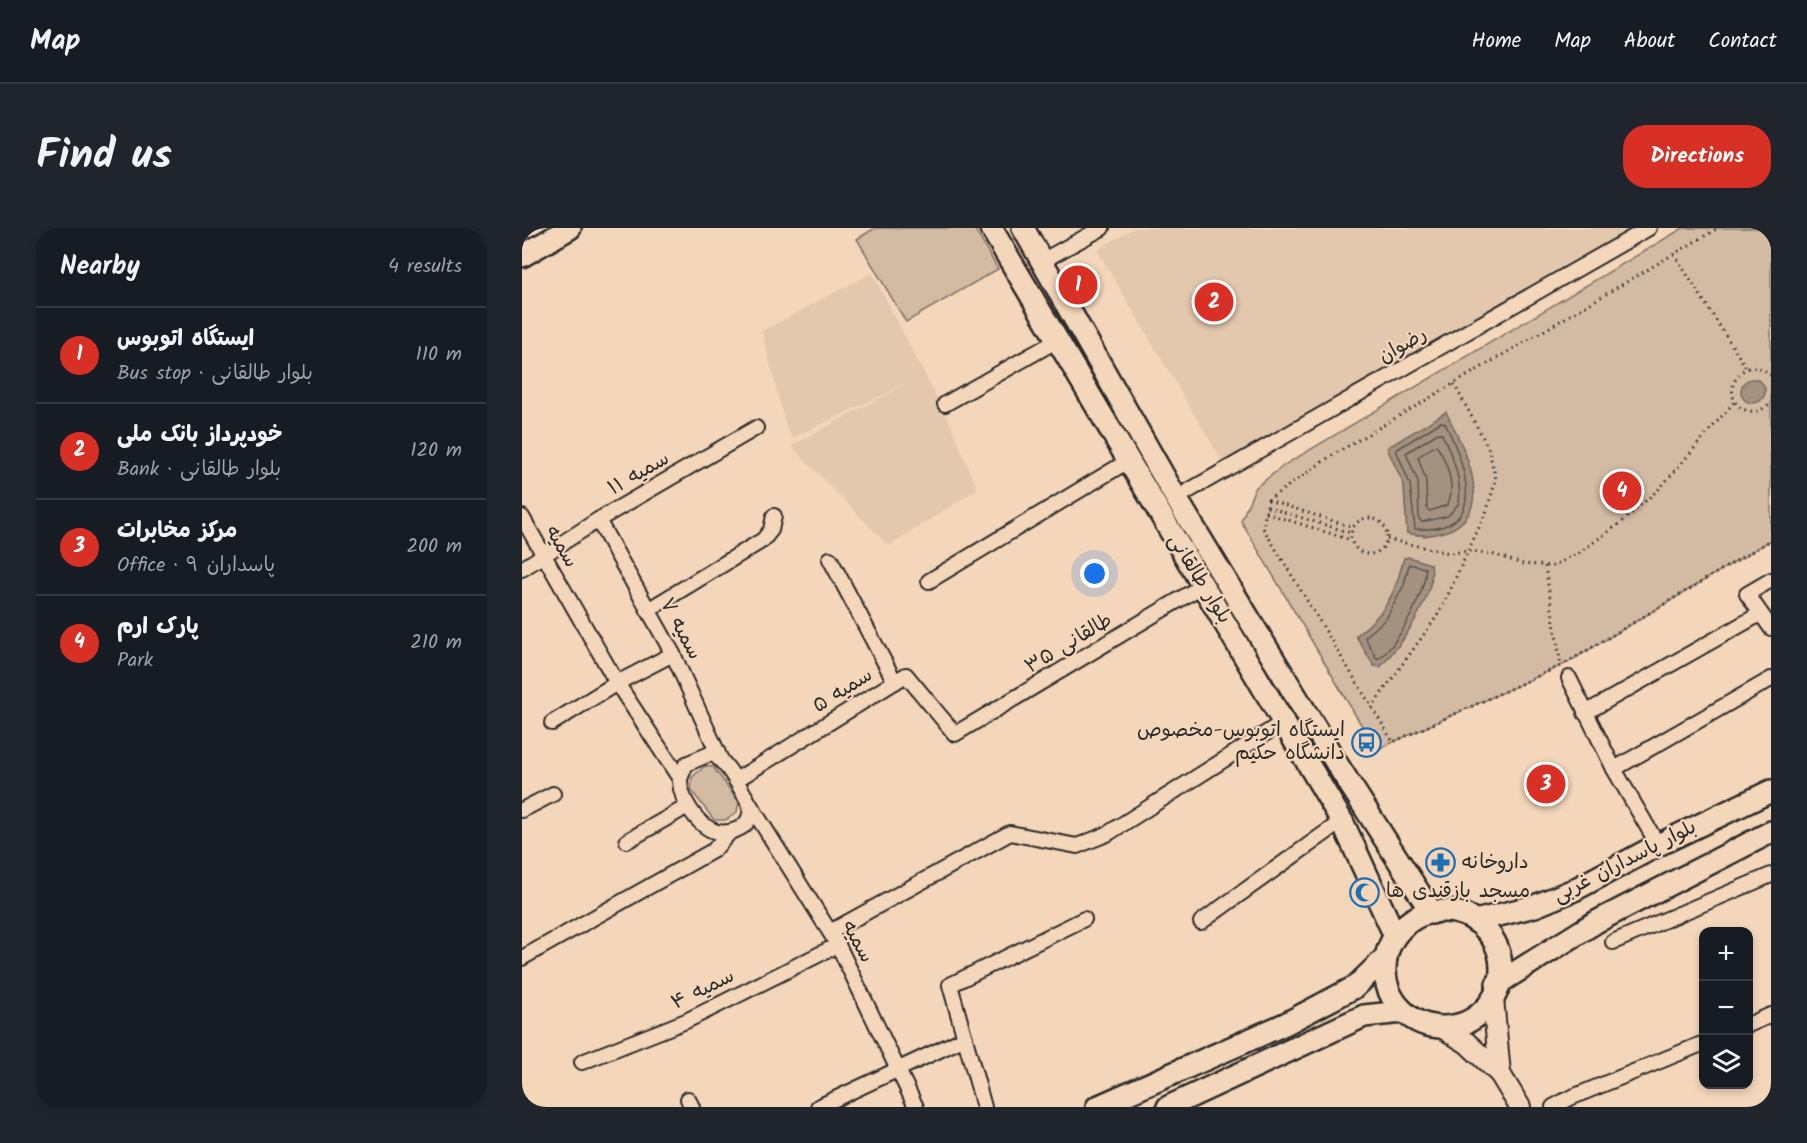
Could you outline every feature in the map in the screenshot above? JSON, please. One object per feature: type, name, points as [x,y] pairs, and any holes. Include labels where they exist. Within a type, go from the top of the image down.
[{"type":"main road","points":[[522,256],[570,228]]},
{"type":"main road","name":"بلوار طالقانی","points":[[991,228],[1342,821],[1395,936]]},
{"type":"main road","name":"بلوار طالقانی","points":[[1023,228],[1176,498],[1337,764],[1432,913]]},
{"type":"main road","name":"بلوار پاسداران غربی","points":[[1475,921],[1535,906],[1574,890],[1658,845],[1771,791]]},
{"type":"main road","name":"بلوار پاسداران غربی","points":[[1495,991],[1596,922],[1771,832]]},
{"type":"main road","points":[[1097,1107],[1285,1024],[1355,987],[1386,957],[1395,936],[1411,921],[1432,913],[1462,915],[1475,921],[1484,929],[1497,948],[1501,971],[1495,991],[1477,1016],[1455,1026],[1443,1028]]},
{"type":"main road","points":[[1386,957],[1386,981],[1395,1003],[1403,1012],[1415,1021],[1443,1028],[1467,1044],[1500,1074],[1520,1107]]},
{"type":"main road","points":[[1495,991],[1500,1074]]},
{"type":"main road","points":[[1178,1105],[1364,1016],[1403,1012]]},
{"type":"street","points":[[1042,261],[1102,228]]},
{"type":"street","name":"رضوان","points":[[1176,498],[1648,228]]},
{"type":"street","points":[[945,404],[1056,341]]},
{"type":"street","name":"سمیه ۱۱","points":[[522,569],[598,520],[756,428]]},
{"type":"street","points":[[929,581],[1128,461]]},
{"type":"street","points":[[648,610],[763,540],[771,530],[774,516]]},
{"type":"street","name":"سمیه","points":[[522,517],[617,683],[680,779]]},
{"type":"street","name":"سمیه ۷","points":[[598,520],[673,654],[721,760]]},
{"type":"street","points":[[830,559],[895,682]]},
{"type":"street","points":[[1770,626],[1747,594],[1771,580]]},
{"type":"street","name":"طالقانی ۳۵","points":[[956,734],[1202,586]]},
{"type":"street","points":[[1585,713],[1760,614]]},
{"type":"street","points":[[552,723],[617,683],[673,654]]},
{"type":"street","name":"سمیه ۵","points":[[736,780],[906,675],[956,734]]},
{"type":"street","points":[[1569,678],[1614,769],[1658,845]]},
{"type":"street","points":[[1614,769],[1771,679]]},
{"type":"street","points":[[830,932],[1010,833],[1077,846],[1097,838],[1284,721]]},
{"type":"street","points":[[522,958],[714,850],[729,833],[743,826],[750,815],[749,803],[736,780],[721,760],[712,753],[700,756],[686,764],[680,779],[682,792],[688,806],[698,819],[714,831],[729,833]]},
{"type":"street","points":[[522,810],[553,794]]},
{"type":"street","name":"سمیه","points":[[749,803],[838,945],[900,1069],[916,1107]]},
{"type":"street","points":[[627,841],[688,806]]},
{"type":"street","points":[[1201,922],[1342,821]]},
{"type":"street","points":[[1613,942],[1771,875]]},
{"type":"street","points":[[984,1107],[950,985],[1084,919]]},
{"type":"street","name":"سمیه ۴","points":[[582,1062],[686,1022],[838,945]]},
{"type":"street","points":[[1753,1022],[1771,1015]]},
{"type":"street","points":[[818,1107],[965,1038]]},
{"type":"street","points":[[1553,1107],[1699,1045]]},
{"type":"path","points":[[1718,228],[1331,456],[1288,484],[1268,500],[1263,528],[1393,742],[1561,666],[1771,540]]},
{"type":"path","points":[[1674,254],[1747,369]]},
{"type":"path","points":[[1387,540],[1449,553],[1470,551],[1492,554],[1522,564],[1552,566],[1577,554],[1637,509],[1682,466],[1735,401],[1733,382],[1747,369],[1760,368],[1771,375]]},
{"type":"path","points":[[1371,708],[1440,612],[1470,551],[1487,510],[1496,479],[1488,447],[1453,384]]},
{"type":"path","points":[[1735,401],[1751,411],[1770,405]]},
{"type":"path","points":[[1268,500],[1353,528]]},
{"type":"path","points":[[1267,507],[1351,533]]},
{"type":"path","points":[[1266,513],[1351,540]]},
{"type":"path","points":[[1374,518],[1384,525],[1387,540],[1379,551],[1368,554],[1357,550],[1351,540],[1353,528],[1362,519],[1374,518]]},
{"type":"path","points":[[1545,566],[1561,666]]},
{"type":"shaded area","points":[[875,228],[974,228],[998,269],[906,322],[857,239]]},
{"type":"shaded area","points":[[1134,228],[1631,228],[1226,468],[1097,250]]},
{"type":"shaded area","points":[[1683,228],[1771,228],[1771,540],[1567,663],[1376,750],[1241,521],[1255,488],[1286,464]],"holes":[[[1466,455],[1474,493],[1434,534],[1425,536],[1407,533],[1404,485],[1399,470]],[[1404,558],[1432,580],[1403,640],[1380,667],[1356,636],[1381,616],[1398,582]]]},
{"type":"shaded area","points":[[872,273],[951,425],[977,489],[889,546],[791,446],[908,383],[792,438],[786,427],[762,331]]},
{"type":"shaded area","points":[[705,766],[713,767],[739,802],[737,812],[726,820],[714,820],[691,790],[692,777]]},
{"type":"water","points":[[1753,379],[1761,383],[1765,391],[1761,399],[1753,403],[1745,399],[1741,391],[1745,383]]},
{"type":"water","points":[[1446,412],[1460,440],[1472,474],[1474,490],[1472,505],[1465,519],[1452,529],[1430,535],[1407,533],[1404,485],[1387,448]]},
{"type":"water","points":[[1408,557],[1431,564],[1429,590],[1416,619],[1398,646],[1380,667],[1374,666],[1356,636],[1375,619],[1388,602],[1397,583],[1404,558]]},
{"type":"place","name":"ایستگاه اتوبوس","points":[[1078,285]]},
{"type":"place","name":"خودپرداز بانک ملی","points":[[1214,302]]},
{"type":"place","name":"پارک ارم","points":[[1622,491]]},
{"type":"place","name":"ایستگاه اتوبوس-مخصوص دانشگاه حکیم","points":[[1366,743]]},
{"type":"place","name":"مرکز مخابرات","points":[[1546,784]]},
{"type":"place","name":"داروخانه","points":[[1441,863]]},
{"type":"place","name":"مسجد بازقندی ها","points":[[1365,892]]}]
